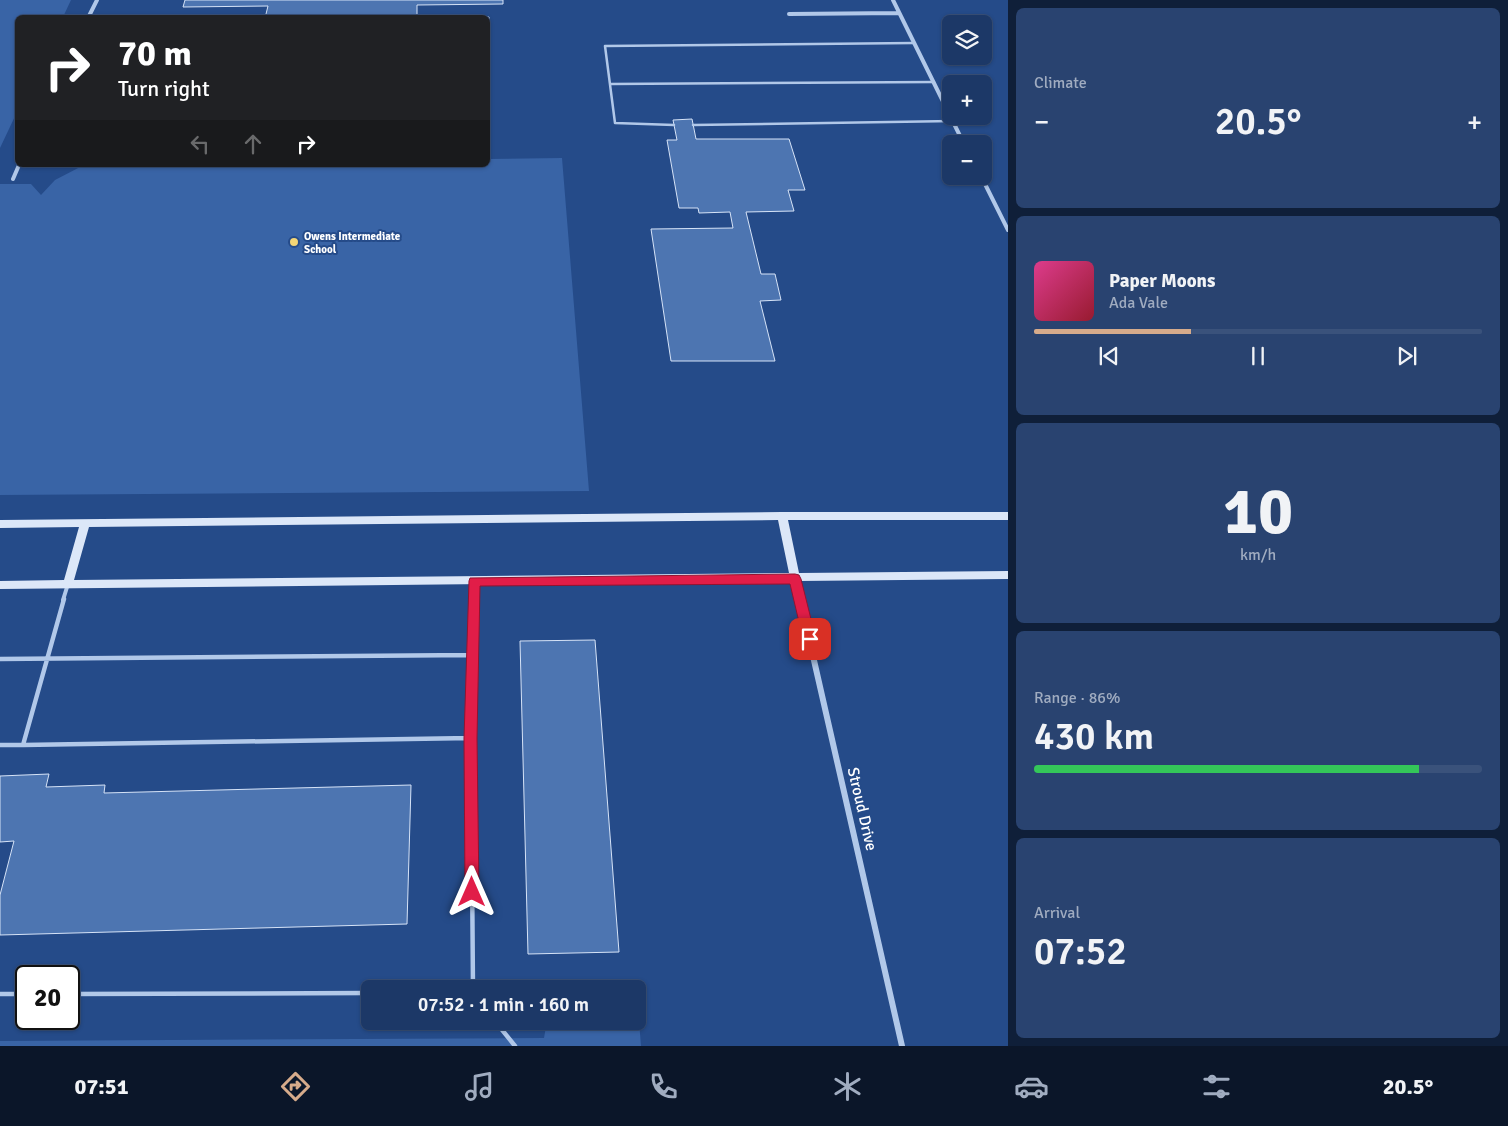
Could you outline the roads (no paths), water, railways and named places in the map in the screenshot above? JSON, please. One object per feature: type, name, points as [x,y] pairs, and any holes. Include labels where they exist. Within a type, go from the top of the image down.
[{"type":"main road","points":[[0,524],[782,516],[1008,516]]},
{"type":"main road","points":[[782,516],[795,579]]},
{"type":"main road","points":[[68,584],[85,523]]},
{"type":"main road","points":[[0,585],[795,579],[1008,575]]},
{"type":"street","points":[[90,15],[97,0]]},
{"type":"street","points":[[893,0],[942,98]]},
{"type":"street","points":[[789,14],[899,13]]},
{"type":"street","points":[[12,179],[18,167]]},
{"type":"street","points":[[986,185],[1008,230]]},
{"type":"street","name":"Stroud Drive","points":[[795,579],[902,1046]]},
{"type":"lane","points":[[674,126],[615,123],[605,46],[914,43]]},
{"type":"lane","points":[[610,84],[934,82]]},
{"type":"lane","points":[[693,126],[942,121]]},
{"type":"lane","points":[[472,980],[471,738],[475,581]]},
{"type":"lane","points":[[23,745],[68,584]]},
{"type":"lane","points":[[0,659],[473,655]]},
{"type":"lane","points":[[0,745],[471,738]]},
{"type":"lane","points":[[80,994],[361,993]]},
{"type":"lane","points":[[0,994],[15,994]]},
{"type":"lane","points":[[502,1030],[515,1046]]},
{"type":"place","name":"Owens Intermediate School","points":[[294,242]]}]
